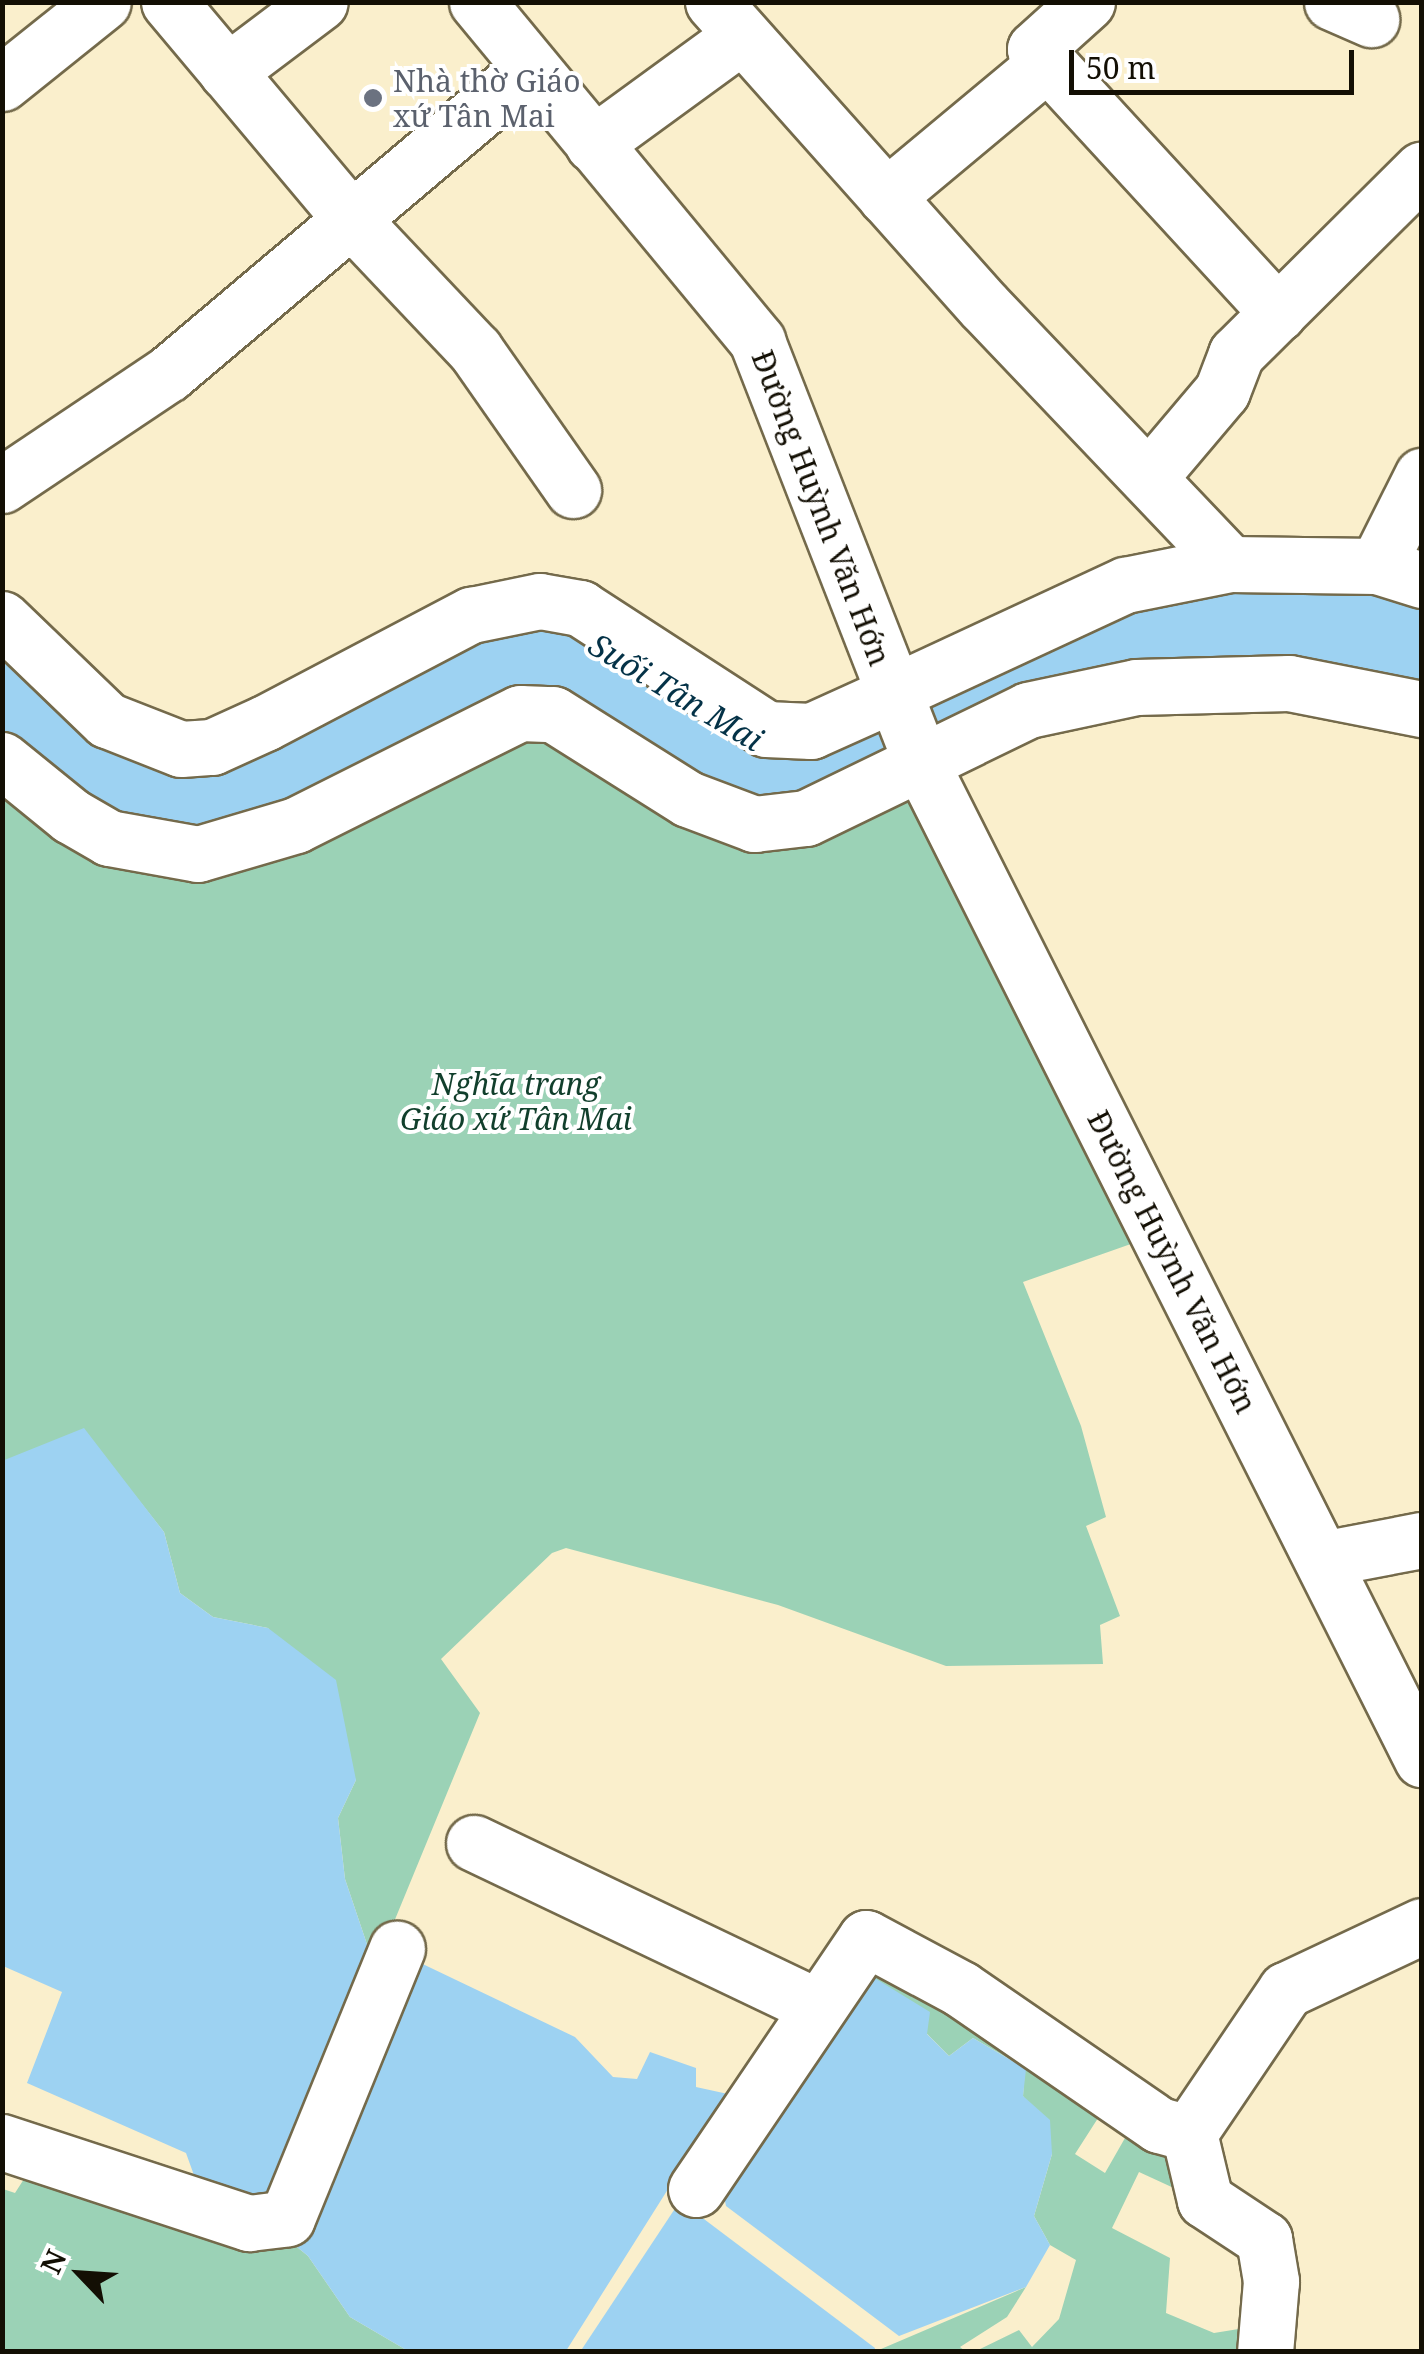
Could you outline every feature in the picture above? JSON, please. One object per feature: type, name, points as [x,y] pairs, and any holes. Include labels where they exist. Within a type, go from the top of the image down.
[{"type":"street","points":[[2,83],[102,2]]},
{"type":"street","points":[[169,2],[350,218],[476,350],[574,490]]},
{"type":"street","points":[[227,72],[320,2]]},
{"type":"street","name":"Đường Huỳnh Văn Hớn","points":[[477,2],[758,341],[882,699],[922,765],[1422,1759]]},
{"type":"street","points":[[1087,2],[1035,49],[1278,313]]},
{"type":"street","points":[[593,144],[727,20],[886,197],[1151,475],[1230,564]]},
{"type":"street","points":[[886,197],[1047,62]]},
{"type":"street","points":[[2,485],[168,374],[529,69]]},
{"type":"street","points":[[1151,475],[1222,391],[1236,354],[1422,169]]},
{"type":"street","points":[[2,619],[107,720],[181,749],[212,747],[265,724],[471,615],[540,601],[580,608],[766,729],[812,731],[1125,585],[1230,564],[1399,573],[1422,476]]},
{"type":"street","points":[[2,760],[70,816],[109,838],[198,854],[296,825],[520,712],[553,714],[688,799],[754,824],[806,818],[922,765],[1028,710],[1136,686],[1288,683],[1422,709]]},
{"type":"street","points":[[1322,1560],[1422,1540]]},
{"type":"street","points":[[474,1843],[816,2006]]},
{"type":"street","points":[[1265,2352],[1271,2281],[1264,2238],[1205,2200],[1189,2133],[1286,1990],[1422,1926]]},
{"type":"street","points":[[696,2188],[856,1946],[866,1938],[879,1940],[961,1990],[1078,2076],[1159,2125],[1189,2133]]},
{"type":"street","points":[[2,2142],[249,2223],[287,2218],[397,1948]]},
{"type":"green space","name":"Nghĩa trang Giáo xứ Tân Mai","points":[[521,727],[915,782],[1145,1239],[1023,1282],[1081,1426],[1106,1517],[1086,1526],[1120,1616],[1100,1625],[1103,1664],[946,1666],[778,1605],[566,1548],[552,1553],[441,1659],[480,1713],[375,1968],[345,1879],[338,1818],[356,1780],[268,1628],[213,1617],[180,1593],[164,1532],[134,1494],[3,1461],[2,777]]},
{"type":"green space","points":[[884,1957],[1100,2115],[1075,2154],[1105,2173],[1129,2131],[1173,2151],[1189,2195],[1139,2172],[1112,2228],[1170,2258],[1166,2313],[1214,2333],[1251,2327],[1250,2351],[976,2351],[1019,2330],[1032,2347],[1059,2319],[1076,2260],[1050,2245],[1034,2216],[1052,2154],[1023,2096],[1025,2068],[973,2038],[949,2056],[869,1975]]},
{"type":"green space","points":[[48,2170],[280,2233],[308,2256],[350,2317],[408,2351],[3,2352],[3,2189],[15,2193],[24,2179],[42,2185]]},
{"type":"green space","points":[[1026,2287],[1007,2317],[960,2347],[965,2351],[874,2352]]},
{"type":"water","name":"Suối Tân Mai","points":[[1231,576],[1421,594],[1422,694],[1288,669],[754,811],[573,709],[250,828],[146,834],[3,742],[2,638],[117,742],[363,685],[542,615],[740,731],[1128,598]]},
{"type":"water","points":[[84,1428],[164,1532],[180,1593],[213,1617],[268,1628],[336,1680],[356,1780],[338,1818],[345,1879],[375,1968],[280,2205],[200,2192],[186,2153],[27,2083],[62,1992],[3,1966],[2,1461]]},
{"type":"water","points":[[408,1957],[575,2037],[613,2077],[637,2079],[650,2052],[696,2068],[696,2087],[728,2094],[566,2351],[408,2351],[350,2317],[308,2256],[280,2233]]},
{"type":"water","points":[[868,1974],[930,2012],[927,2034],[949,2056],[973,2038],[1026,2069],[1023,2096],[1050,2120],[1052,2154],[1034,2216],[1050,2245],[1026,2287],[899,2336],[726,2206],[721,2181]]},
{"type":"water","points":[[680,2201],[875,2348],[874,2352],[580,2352]]},
{"type":"place","name":"Nhà thờ Giáo xứ Tân Mai","points":[[373,98]]}]
